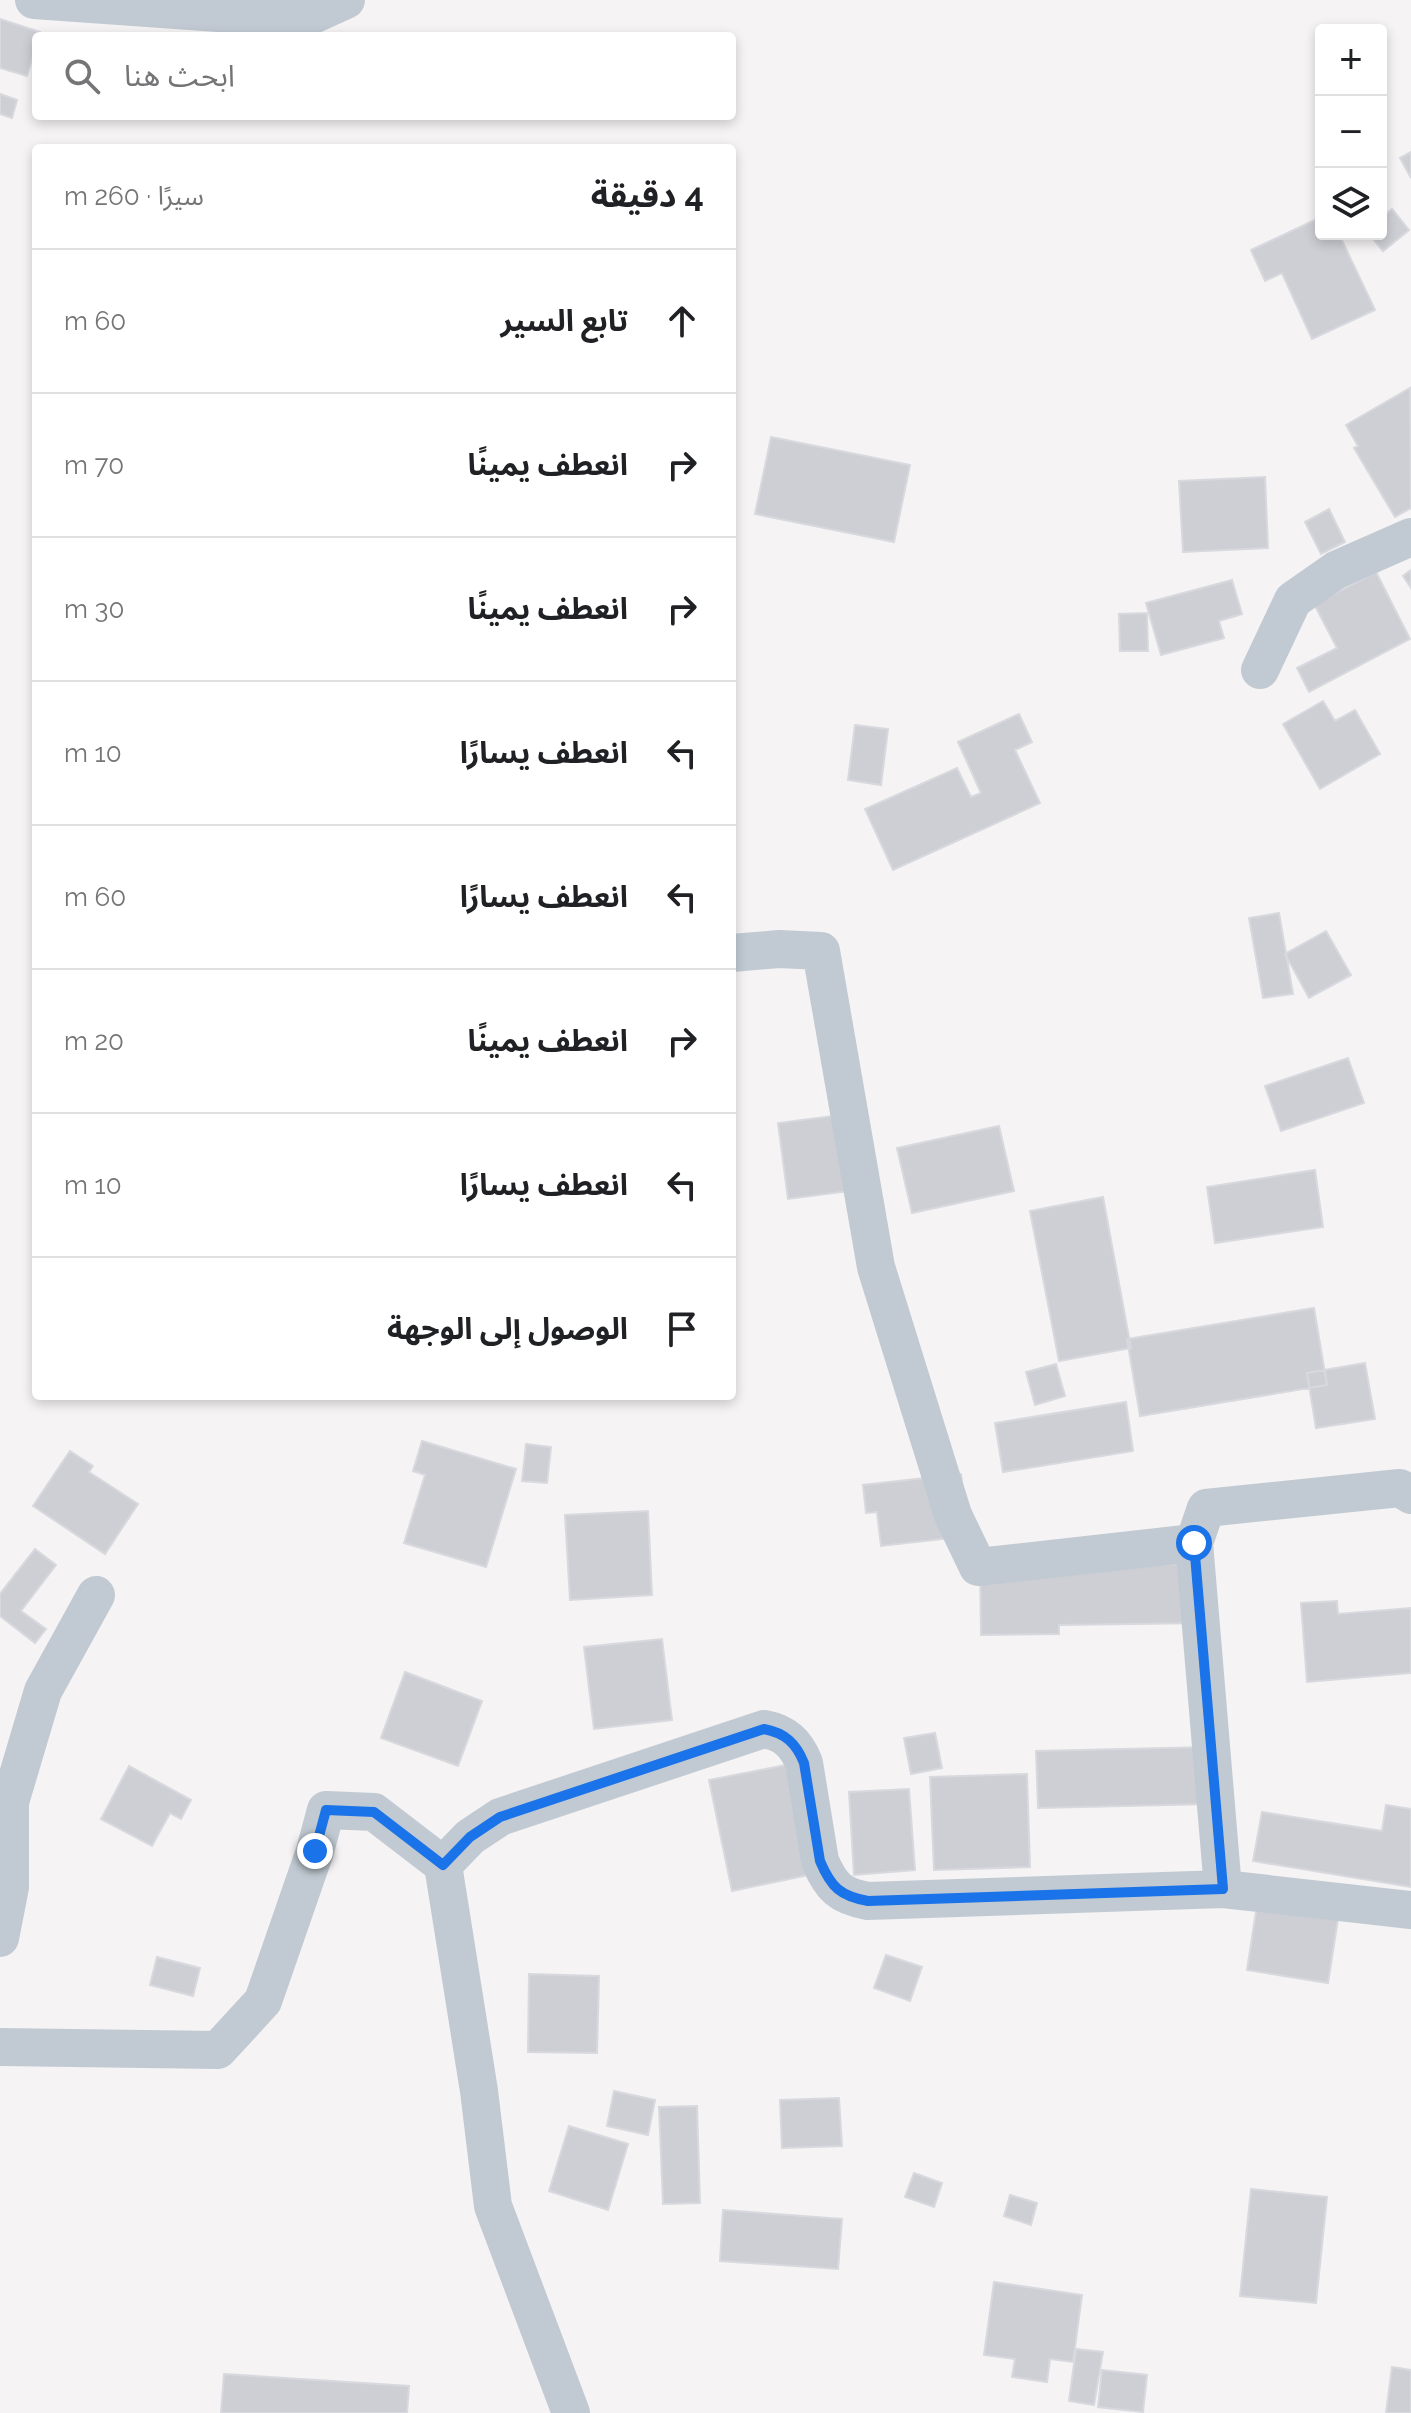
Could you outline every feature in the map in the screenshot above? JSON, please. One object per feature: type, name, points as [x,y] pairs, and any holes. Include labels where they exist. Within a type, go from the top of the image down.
[{"type":"street","points":[[34,0],[304,19],[346,0]]},
{"type":"street","points":[[1260,670],[1293,600],[1336,570],[1411,537]]},
{"type":"street","points":[[736,953],[779,949],[821,951],[876,1267],[953,1515],[978,1567],[1194,1543]]},
{"type":"street","points":[[1223,1889],[1194,1543],[1206,1508],[1400,1488],[1411,1495]]},
{"type":"street","points":[[0,1938],[10,1887],[10,1802],[43,1691],[96,1595]]},
{"type":"street","points":[[443,1865],[470,1837],[500,1817],[764,1729],[777,1731],[798,1749],[804,1763],[820,1861],[837,1890],[853,1898],[868,1901],[1223,1889],[1411,1910]]},
{"type":"street","points":[[0,2047],[218,2050],[263,2001],[326,1810],[374,1812],[443,1865],[479,2091],[493,2206],[571,2413]]},
{"type":"building","points":[[0,19],[40,32],[32,32],[32,59],[27,76],[0,68]]},
{"type":"building","points":[[0,94],[17,100],[12,118],[0,114]]},
{"type":"building","points":[[1411,152],[1411,178],[1400,158]]},
{"type":"building","points":[[1392,209],[1409,230],[1383,251],[1374,240],[1387,240],[1387,213]]},
{"type":"building","points":[[1315,220],[1315,240],[1342,240],[1375,310],[1312,339],[1282,273],[1265,281],[1251,250]]},
{"type":"building","points":[[1410,388],[1411,508],[1395,517],[1354,448],[1358,446],[1346,425]]},
{"type":"building","points":[[771,437],[910,465],[894,542],[755,514]]},
{"type":"building","points":[[1265,477],[1268,548],[1183,552],[1179,481]]},
{"type":"building","points":[[1329,509],[1345,542],[1321,554],[1305,522]]},
{"type":"building","points":[[1411,570],[1411,588],[1403,576]]},
{"type":"building","points":[[1376,572],[1410,639],[1309,692],[1297,668],[1337,648],[1314,604]]},
{"type":"building","points":[[1232,580],[1242,614],[1219,621],[1224,638],[1161,655],[1146,603]]},
{"type":"building","points":[[1147,613],[1148,651],[1120,651],[1119,614]]},
{"type":"building","points":[[1323,701],[1335,721],[1355,710],[1380,754],[1320,789],[1283,724]]},
{"type":"building","points":[[1019,714],[1032,742],[1015,750],[1040,803],[893,870],[865,809],[957,768],[971,797],[981,793],[958,742]]},
{"type":"building","points":[[855,725],[888,729],[881,785],[848,780]]},
{"type":"building","points":[[1279,913],[1293,994],[1263,998],[1249,918]]},
{"type":"building","points":[[1326,931],[1351,975],[1309,998],[1285,954]]},
{"type":"building","points":[[1348,1058],[1364,1103],[1281,1131],[1265,1086]]},
{"type":"building","points":[[840,1115],[850,1191],[788,1199],[778,1123]]},
{"type":"building","points":[[999,1126],[1014,1191],[912,1213],[897,1148]]},
{"type":"building","points":[[1315,1170],[1323,1227],[1215,1243],[1207,1187]]},
{"type":"building","points":[[1103,1197],[1131,1348],[1059,1361],[1030,1211]]},
{"type":"building","points":[[1314,1308],[1327,1385],[1140,1416],[1127,1339]]},
{"type":"building","points":[[1365,1363],[1375,1419],[1316,1428],[1307,1373]]},
{"type":"building","points":[[1056,1364],[1065,1396],[1035,1405],[1026,1372]]},
{"type":"building","points":[[1126,1402],[1133,1451],[1003,1472],[995,1423]]},
{"type":"building","points":[[422,1441],[516,1469],[486,1567],[404,1543],[425,1475],[413,1471]]},
{"type":"building","points":[[526,1444],[551,1447],[547,1483],[522,1481]]},
{"type":"building","points":[[70,1451],[93,1466],[89,1472],[138,1504],[105,1554],[33,1506]]},
{"type":"building","points":[[961,1474],[968,1536],[881,1546],[877,1512],[866,1513],[863,1485]]},
{"type":"building","points":[[648,1511],[652,1595],[570,1600],[565,1515]]},
{"type":"building","points":[[35,1549],[56,1565],[21,1611],[46,1629],[35,1643],[0,1616],[0,1594]]},
{"type":"building","points":[[1204,1564],[1205,1623],[1059,1625],[1059,1634],[981,1635],[980,1565]]},
{"type":"building","points":[[1337,1601],[1338,1614],[1411,1608],[1411,1673],[1307,1682],[1301,1603]]},
{"type":"building","points":[[662,1639],[672,1720],[594,1729],[584,1647]]},
{"type":"building","points":[[405,1672],[482,1701],[458,1766],[381,1738]]},
{"type":"building","points":[[935,1733],[942,1768],[911,1774],[904,1738]]},
{"type":"building","points":[[1208,1747],[1210,1804],[1038,1808],[1036,1751]]},
{"type":"building","points":[[786,1765],[809,1875],[732,1891],[709,1780]]},
{"type":"building","points":[[129,1766],[191,1800],[181,1819],[170,1813],[152,1846],[101,1819]]},
{"type":"building","points":[[1027,1774],[1030,1867],[934,1870],[930,1777]]},
{"type":"building","points":[[909,1789],[915,1870],[854,1875],[849,1792]]},
{"type":"building","points":[[1386,1805],[1411,1809],[1411,1887],[1253,1861],[1262,1812],[1382,1831]]},
{"type":"building","points":[[1257,1905],[1338,1919],[1328,1983],[1247,1970]]},
{"type":"building","points":[[886,1955],[922,1967],[910,2001],[874,1988]]},
{"type":"building","points":[[157,1957],[200,1968],[193,1996],[150,1985]]},
{"type":"building","points":[[529,1974],[599,1976],[597,2053],[528,2052]]},
{"type":"building","points":[[614,2091],[655,2100],[648,2135],[607,2126]]},
{"type":"building","points":[[839,2098],[842,2146],[782,2148],[780,2100]]},
{"type":"building","points":[[697,2106],[700,2203],[663,2204],[659,2107]]},
{"type":"building","points":[[569,2126],[628,2144],[608,2210],[549,2191]]},
{"type":"building","points":[[914,2173],[942,2183],[934,2207],[905,2197]]},
{"type":"building","points":[[1251,2189],[1327,2197],[1316,2303],[1240,2296]]},
{"type":"building","points":[[1010,2195],[1037,2203],[1031,2225],[1004,2216]]},
{"type":"building","points":[[723,2210],[842,2219],[838,2269],[720,2261]]},
{"type":"building","points":[[994,2282],[1082,2295],[1073,2362],[1050,2359],[1047,2382],[1012,2377],[1015,2359],[984,2355]]},
{"type":"building","points":[[1076,2349],[1103,2352],[1094,2405],[1069,2401]]},
{"type":"building","points":[[1392,2367],[1411,2370],[1411,2413],[1386,2413]]},
{"type":"building","points":[[1102,2370],[1147,2375],[1143,2412],[1098,2407]]},
{"type":"building","points":[[224,2374],[409,2386],[407,2413],[221,2413]]},
{"type":"route","points":[[315,1851],[326,1810],[374,1812],[443,1865],[470,1837],[500,1817],[764,1729],[777,1731],[798,1749],[804,1763],[820,1861],[837,1890],[853,1898],[868,1901],[1223,1889],[1194,1543]]}]
